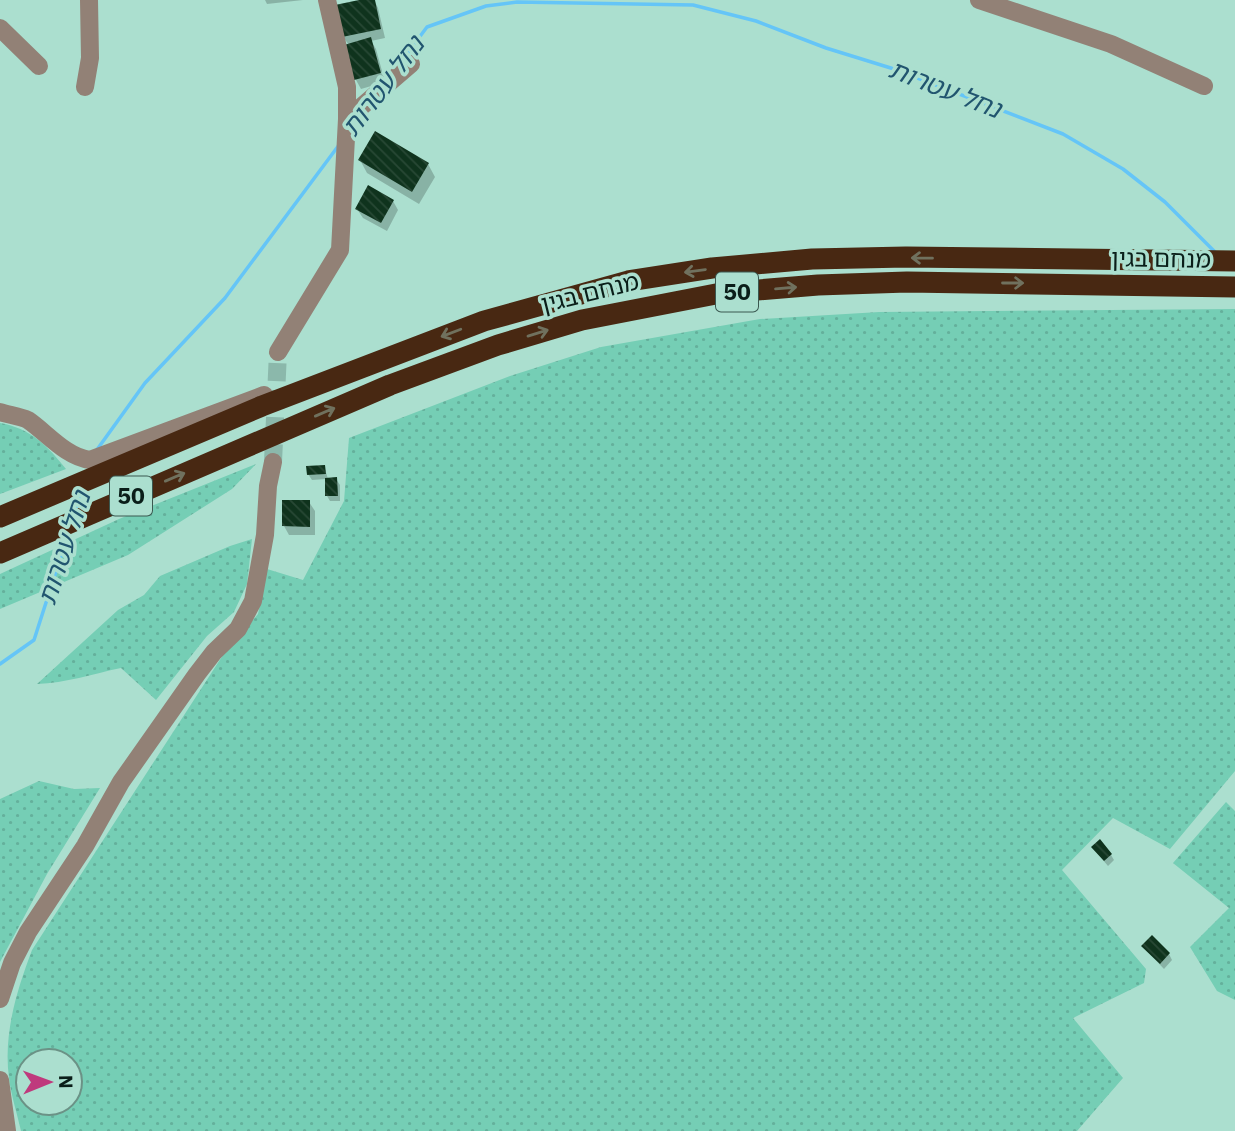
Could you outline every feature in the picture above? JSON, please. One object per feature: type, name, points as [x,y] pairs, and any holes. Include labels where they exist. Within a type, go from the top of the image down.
[{"type":"highway","name":"מנחם בגין","points":[[6,513],[262,406],[484,321],[628,281],[712,268],[811,259],[906,257],[1235,261]]},
{"type":"highway","name":"מנחם בגין","points":[[0,553],[390,385],[498,345],[582,320],[721,293],[818,285],[906,282],[1235,287]]},
{"type":"street","points":[[85,87],[90,58],[89,0]]},
{"type":"street","points":[[278,352],[340,250],[347,88],[327,0]]},
{"type":"street","points":[[979,0],[1111,44],[1204,86]]},
{"type":"street","points":[[0,28],[38,66]]},
{"type":"street","points":[[347,119],[411,64]]},
{"type":"street","points":[[0,412],[24,418],[72,454],[90,460],[281,388]]},
{"type":"street","points":[[0,999],[12,963],[28,932],[85,846],[121,782],[197,674],[237,629],[253,601],[265,535],[268,486],[273,462]]},
{"type":"street","points":[[0,1080],[7,1131]]},
{"type":"green space","points":[[1235,309],[1235,771],[1170,849],[1113,818],[1062,870],[1146,969],[1144,983],[1073,1018],[1123,1078],[1077,1131],[21,1131],[18,1117],[84,1117],[84,1047],[14,1047],[14,1101],[10,1084],[8,1045],[17,996],[32,950],[223,655],[258,614],[267,569],[303,580],[344,501],[349,438],[510,376],[601,347],[760,319],[879,312]]},
{"type":"green space","points":[[0,423],[11,425],[38,439],[66,469],[0,494]]},
{"type":"green space","points":[[256,464],[232,489],[128,555],[0,609],[0,574],[119,519]]},
{"type":"green space","points":[[252,539],[247,584],[234,612],[207,636],[156,700],[121,668],[37,684],[118,610],[144,595],[160,576]]},
{"type":"green space","points":[[39,781],[74,789],[100,788],[47,874],[0,962],[0,799]]},
{"type":"green space","points":[[1226,802],[1235,811],[1235,1000],[1217,991],[1190,947],[1229,908],[1173,863]]},
{"type":"building","points":[[375,0],[381,29],[342,37],[335,5]]},
{"type":"building","points":[[371,37],[381,73],[354,80],[344,45]]},
{"type":"building","points":[[375,131],[429,163],[412,192],[358,160]]},
{"type":"building","points":[[368,185],[394,200],[381,223],[355,209]]},
{"type":"building","points":[[325,465],[326,474],[307,475],[306,466]]},
{"type":"building","points":[[337,477],[338,496],[325,496],[325,478]]},
{"type":"building","points":[[282,500],[310,500],[310,527],[282,526]]},
{"type":"building","points":[[1100,839],[1112,854],[1104,861],[1091,847]]},
{"type":"building","points":[[1152,935],[1170,953],[1160,964],[1141,946]]},
{"type":"waterway","name":"נחל עטרות","points":[[400,63],[427,27],[486,6],[517,2],[693,5],[756,21],[826,48],[894,69],[1063,134],[1123,169],[1165,202],[1216,253]]},
{"type":"waterway","name":"נחל עטרות","points":[[96,451],[145,383],[225,298],[339,145]]},
{"type":"waterway","name":"נחל עטרות","points":[[74,513],[82,491]]},
{"type":"waterway","name":"נחל עטרות","points":[[0,664],[34,640],[69,531]]},
{"type":"tunnel","points":[[273,462],[278,352]]}]
